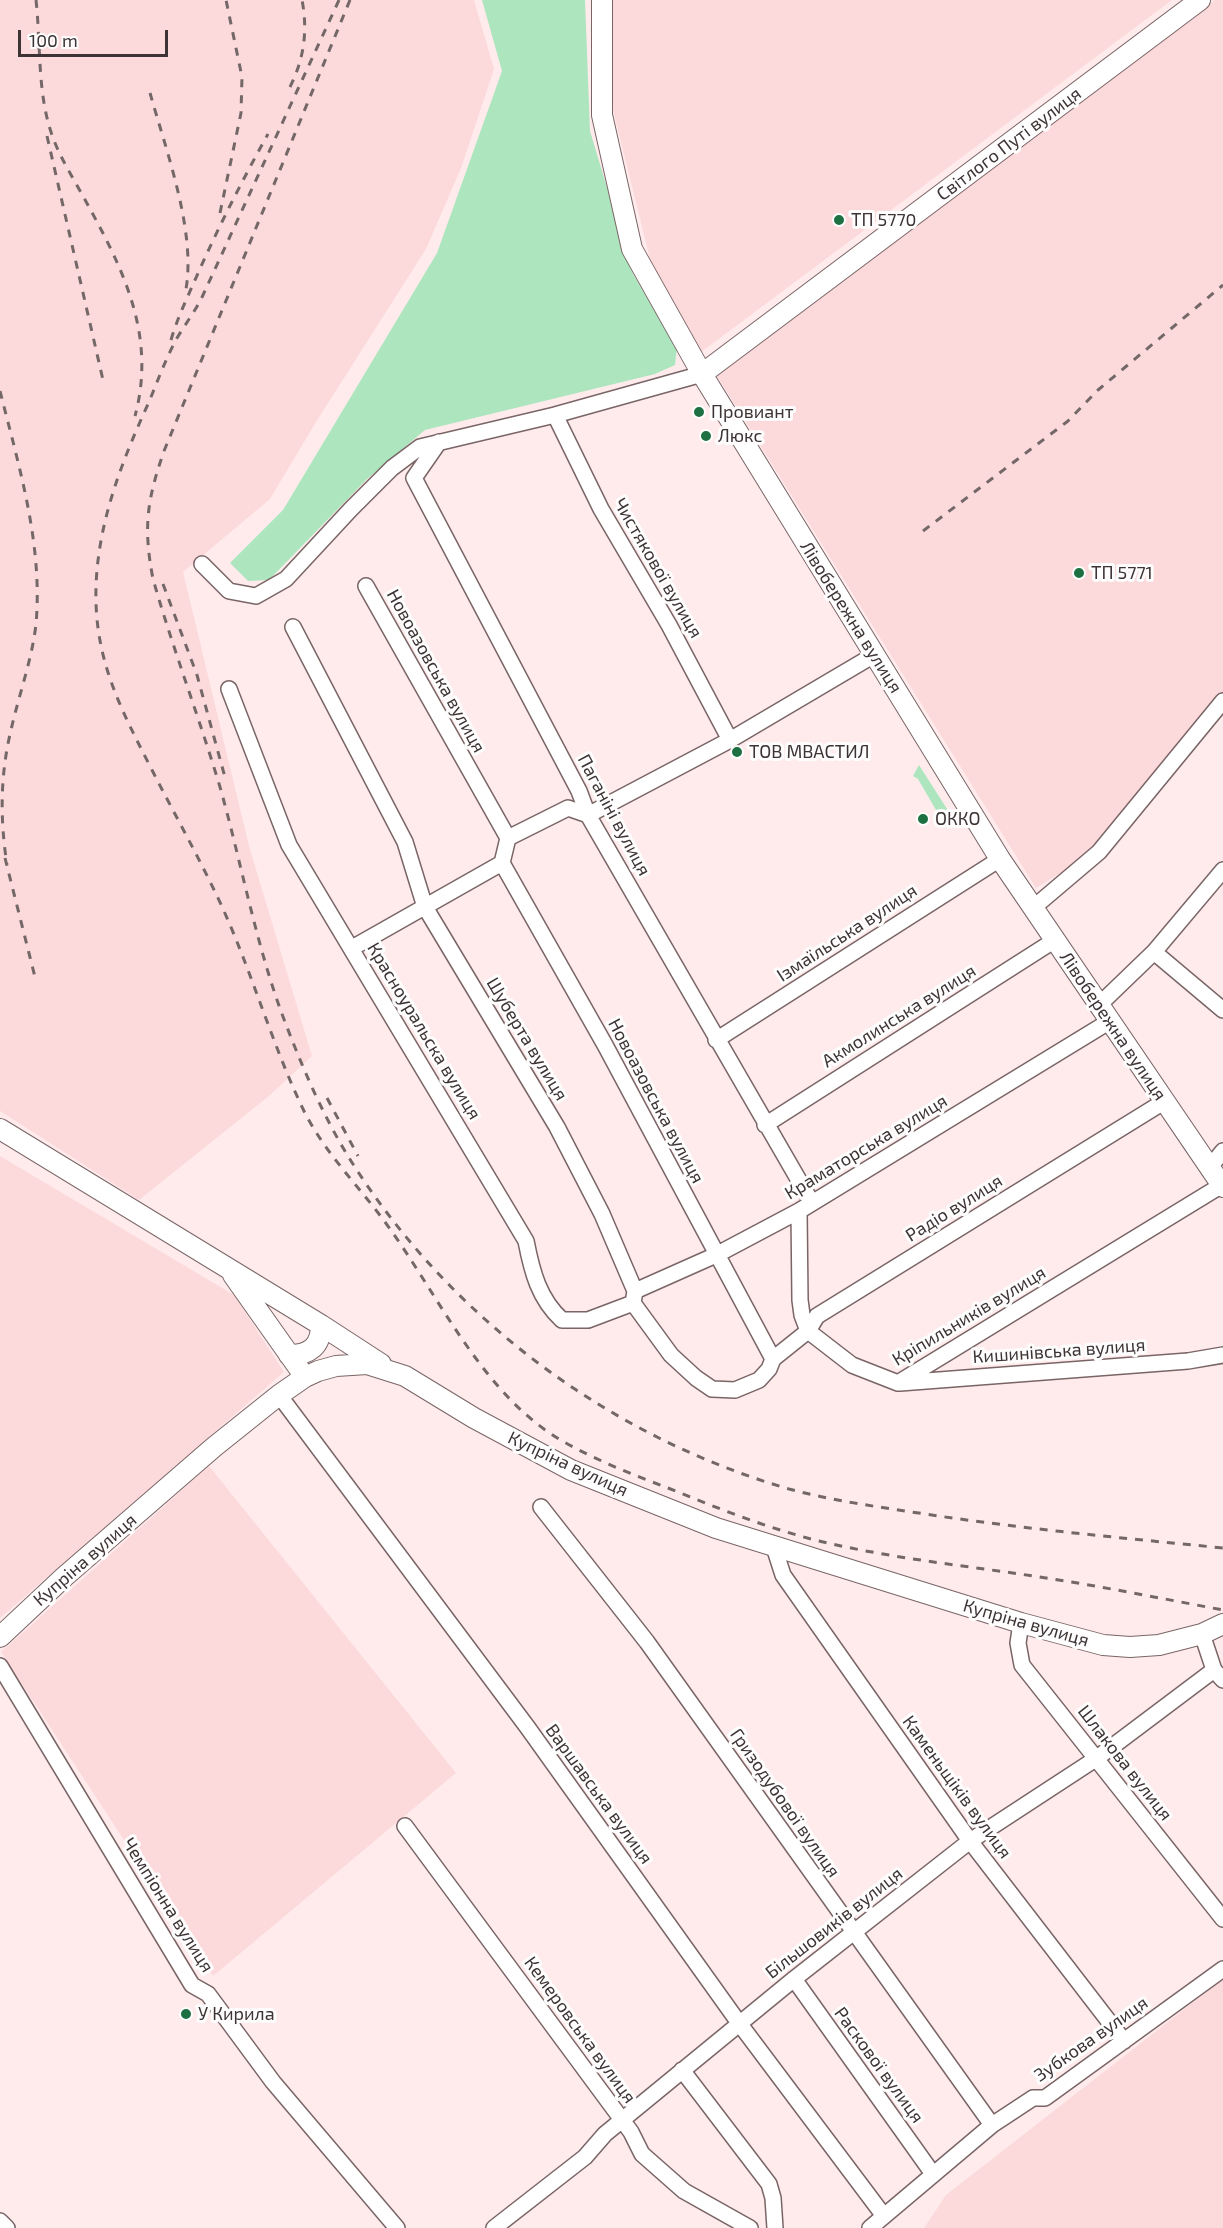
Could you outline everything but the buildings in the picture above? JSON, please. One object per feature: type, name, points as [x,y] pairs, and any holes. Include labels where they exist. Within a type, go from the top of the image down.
[{"type":"main road","name":"Лівобережна вулиця","points":[[602,0],[602,114],[632,249],[702,374],[1000,859],[1222,1186]]},
{"type":"main road","name":"Світлого Путі вулиця","points":[[702,374],[1200,0]]},
{"type":"main road","points":[[0,1129],[321,1325],[358,1344],[405,1376]]},
{"type":"main road","points":[[228,1268],[304,1377]]},
{"type":"main road","points":[[289,1355],[300,1355],[313,1348],[321,1339],[321,1325]]},
{"type":"main road","name":"Купріна вулиця","points":[[0,1637],[64,1577],[214,1447],[279,1395],[304,1377],[318,1371],[336,1366],[367,1365],[405,1376],[474,1418],[571,1470],[716,1528],[1021,1623],[1103,1646],[1130,1647],[1159,1645],[1202,1634],[1223,1624]]},
{"type":"street","points":[[202,564],[229,591],[256,596],[286,579],[392,468],[420,447],[555,415],[702,374]]},
{"type":"street","name":"Чистякової вулиця","points":[[555,415],[602,509],[669,625],[730,740]]},
{"type":"street","name":"Паганіні вулиця","points":[[440,442],[414,478],[573,780],[588,815],[765,1125],[805,1207]]},
{"type":"street","name":"Новоазовська вулиця","points":[[366,586],[508,838]]},
{"type":"street","name":"Шуберта вулиця","points":[[293,627],[405,842],[425,907],[557,1127],[602,1214],[634,1297],[671,1355],[712,1389],[735,1390],[759,1380],[769,1369],[772,1359]]},
{"type":"street","points":[[352,948],[502,863],[508,838],[568,808],[588,815],[730,740],[874,655]]},
{"type":"street","name":"Красноуральска вулиця","points":[[229,689],[289,845],[526,1241],[534,1278],[550,1309],[562,1320],[588,1320],[634,1297]]},
{"type":"street","points":[[1033,908],[1099,852],[1223,701]]},
{"type":"street","name":"Ізмаїльська вулиця","points":[[716,1040],[1000,859]]},
{"type":"street","name":"Новоазовська вулиця","points":[[502,863],[605,1045],[772,1359]]},
{"type":"street","name":"Краматорська вулиця","points":[[634,1297],[805,1207],[1104,1013],[1223,870]]},
{"type":"street","name":"Акмолинська вулиця","points":[[765,1125],[1055,940]]},
{"type":"street","points":[[1154,952],[1223,1010]]},
{"type":"street","name":"Радіо вулиця","points":[[772,1359],[808,1331],[817,1316],[1165,1101]]},
{"type":"street","points":[[1209,1167],[1223,1151]]},
{"type":"street","name":"Кріпильників вулиця","points":[[808,1331],[852,1365],[898,1383],[1222,1186]]},
{"type":"street","points":[[805,1207],[800,1300],[802,1315],[808,1331]]},
{"type":"street","name":"Кишинівська вулиця","points":[[898,1383],[1188,1361],[1223,1355]]},
{"type":"street","name":"Варшавська вулиця","points":[[279,1395],[528,1728],[739,2023],[884,2217]]},
{"type":"street","name":"Гризодубової вулиця","points":[[542,1508],[647,1642],[992,2125]]},
{"type":"street","name":"Каменьщіків вулиця","points":[[774,1547],[783,1575],[970,1841],[1124,2041]]},
{"type":"street","name":"Шлакова вулиця","points":[[1021,1623],[1018,1643],[1022,1665],[1223,1919]]},
{"type":"street","points":[[1202,1634],[1219,1675]]},
{"type":"street","name":"Чемпіонна вулиця","points":[[0,1666],[192,1985],[208,1994],[273,2082],[397,2228]]},
{"type":"street","name":"Більшовиків вулиця","points":[[494,2228],[585,2157],[605,2134],[739,2023],[970,1841],[1219,1675]]},
{"type":"street","name":"Кемеровська вулиця","points":[[405,1826],[631,2132],[642,2154],[684,2191],[750,2228]]},
{"type":"street","name":"Зубкова вулиця","points":[[870,2228],[992,2125],[1033,2098],[1045,2098],[1223,1968]]},
{"type":"street","name":"Раскової вулиця","points":[[794,1979],[933,2174]]},
{"type":"street","points":[[682,2070],[769,2184],[773,2198],[775,2228]]},
{"type":"street","points":[[0,2221],[7,2228]]},
{"type":"shaded area","points":[[0,0],[474,0],[494,69],[461,168],[426,249],[270,499],[183,572],[249,846],[312,1056],[269,1096],[139,1200],[0,1111]]},
{"type":"shaded area","points":[[612,0],[1172,0],[700,353],[654,275],[613,110]]},
{"type":"shaded area","points":[[1215,0],[1223,0],[1223,708],[1106,845],[1036,888],[717,376]]},
{"type":"shaded area","points":[[0,1156],[234,1295],[284,1372],[0,1618]]},
{"type":"shaded area","points":[[209,1466],[456,1773],[213,1976],[1,1652]]},
{"type":"shaded area","points":[[1223,1979],[1223,2228],[924,2228],[946,2195]]},
{"type":"green space","points":[[482,0],[585,0],[590,131],[633,274],[677,347],[675,365],[655,374],[425,430],[367,479],[269,580],[248,581],[230,563],[283,510],[437,253],[502,71]]},
{"type":"green space","points":[[919,765],[949,812],[936,810],[918,779],[913,776]]},
{"type":"railway","points":[[36,0],[44,102],[52,135],[108,243],[131,298],[138,326],[142,355],[141,385],[135,416]]},
{"type":"railway","points":[[220,213],[241,113],[242,77],[226,0]]},
{"type":"railway","points":[[290,87],[299,66],[304,45],[305,23],[302,0]]},
{"type":"railway","points":[[339,0],[203,295],[169,353],[128,450],[104,525],[99,550],[96,603],[102,649],[114,690],[132,731],[229,922],[291,1083],[311,1125],[385,1222],[484,1369],[531,1419],[572,1446],[626,1472],[724,1510],[819,1541],[904,1557],[1090,1585],[1223,1610]]},
{"type":"railway","points":[[350,0],[164,451],[148,514],[148,544],[153,579],[220,787],[257,935],[285,1022],[323,1111],[341,1145],[391,1218],[436,1272],[486,1321],[540,1365],[598,1404],[659,1438],[723,1466],[789,1489],[840,1500],[999,1524],[1223,1548]]},
{"type":"railway","points":[[150,93],[178,191],[183,217],[187,242],[186,289]]},
{"type":"railway","points":[[171,340],[215,236],[268,134]]},
{"type":"railway","points":[[47,136],[103,380]]},
{"type":"railway","points":[[923,531],[1068,421],[1098,390],[1223,285]]},
{"type":"railway","points":[[0,391],[28,506],[33,535],[37,594],[34,637],[7,747],[3,781],[2,814],[7,865]]},
{"type":"railway","points":[[163,584],[197,675],[226,781]]},
{"type":"railway","points":[[5,858],[36,981]]},
{"type":"railway","points":[[327,1098],[358,1156]]},
{"type":"place","name":"ТП 5770","points":[[839,220]]},
{"type":"place","name":"Провиант","points":[[699,412]]},
{"type":"place","name":"Люкс","points":[[706,436]]},
{"type":"place","name":"ТП 5771","points":[[1079,573]]},
{"type":"place","name":"ТОВ МВАСТИЛ","points":[[737,752]]},
{"type":"place","name":"ОККО","points":[[923,819]]},
{"type":"place","name":"У Кирила","points":[[186,2014]]}]
